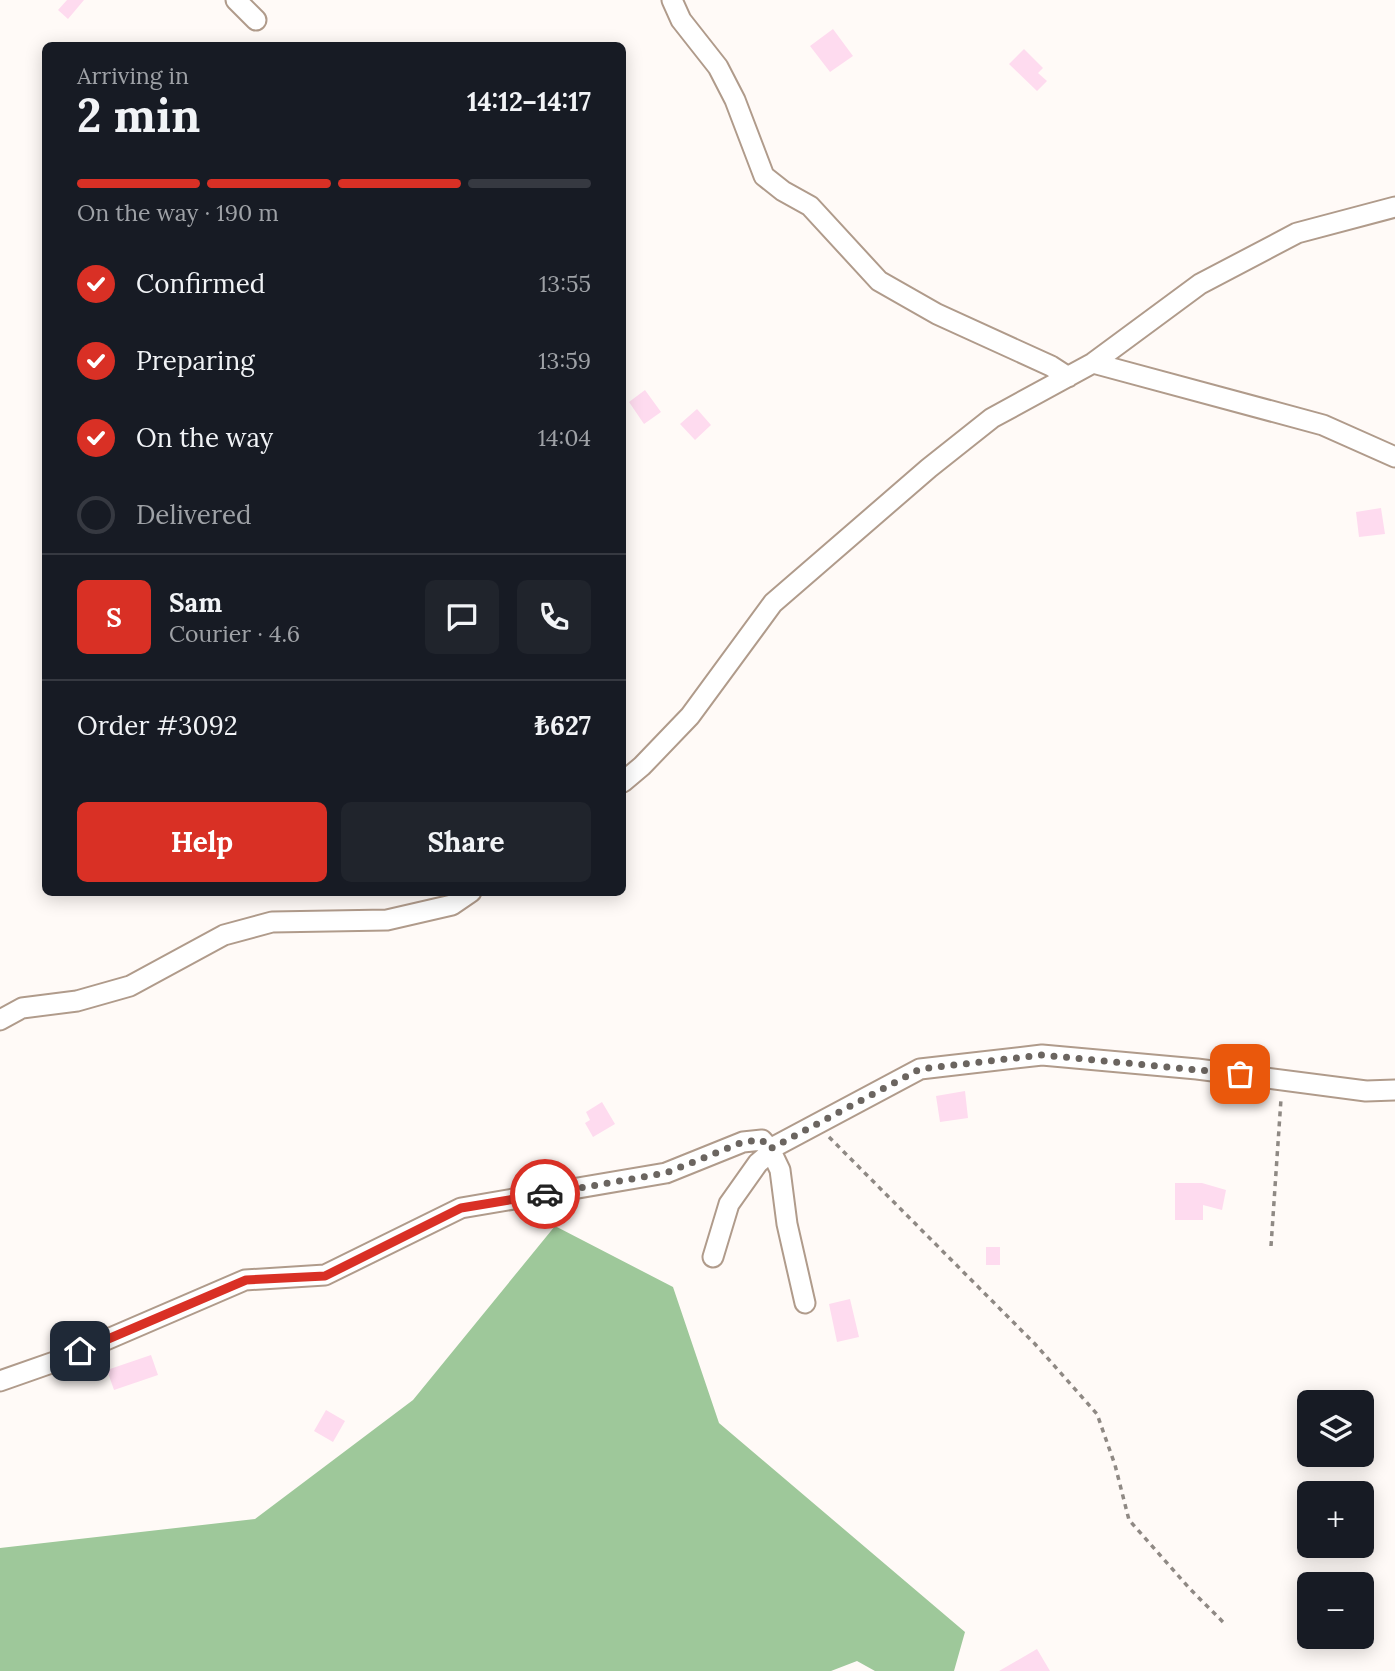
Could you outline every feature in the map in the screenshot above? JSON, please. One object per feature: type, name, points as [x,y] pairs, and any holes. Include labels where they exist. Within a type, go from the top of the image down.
[{"type":"street","points":[[236,0],[256,20]]},
{"type":"street","points":[[672,0],[681,20],[718,67],[735,100],[764,176],[783,191],[810,206],[879,281],[937,314],[1051,366],[1068,377]]},
{"type":"street","points":[[626,779],[690,716],[773,603],[929,468],[992,418],[1093,363],[1200,284],[1297,233],[1395,207]]},
{"type":"street","points":[[1093,363],[1323,425],[1395,457]]},
{"type":"street","points":[[0,1020],[22,1008],[77,1001],[130,986],[224,935],[272,922],[387,920],[452,905],[465,896]]},
{"type":"street","points":[[713,1258],[729,1204],[758,1163],[771,1151],[920,1069],[1042,1055],[1197,1069],[1366,1091],[1395,1090]]},
{"type":"street","points":[[0,1381],[57,1361],[246,1280],[325,1276],[461,1208],[666,1173],[743,1142],[762,1140],[780,1170],[787,1224],[804,1303]]},
{"type":"path","points":[[1271,1246],[1271,1213],[1276,1193],[1282,1080]]},
{"type":"path","points":[[818,1125],[1035,1344],[1097,1414],[1115,1465],[1129,1520],[1224,1623]]},
{"type":"green space","points":[[555,1226],[673,1287],[719,1423],[965,1632],[954,1671],[875,1671],[857,1661],[831,1671],[0,1671],[0,1548],[255,1519],[413,1400]]},
{"type":"building","points":[[67,0],[84,0],[68,19],[58,10]]},
{"type":"building","points":[[833,29],[853,56],[830,72],[810,46]]},
{"type":"building","points":[[1024,49],[1043,68],[1038,73],[1047,81],[1037,91],[1009,64]]},
{"type":"building","points":[[645,390],[661,412],[644,424],[629,402]]},
{"type":"building","points":[[697,409],[711,425],[695,440],[680,424]]},
{"type":"building","points":[[1381,508],[1385,534],[1359,537],[1356,512]]},
{"type":"building","points":[[965,1091],[968,1118],[940,1122],[936,1096]]},
{"type":"building","points":[[602,1102],[615,1124],[593,1137],[585,1123],[590,1120],[586,1112]]},
{"type":"building","points":[[1175,1183],[1202,1183],[1226,1190],[1222,1210],[1203,1205],[1203,1220],[1175,1220]]},
{"type":"building","points":[[986,1247],[1000,1247],[1000,1265],[986,1265]]},
{"type":"building","points":[[850,1299],[859,1337],[837,1342],[829,1304]]},
{"type":"building","points":[[151,1355],[158,1375],[114,1390],[107,1370]]},
{"type":"building","points":[[326,1410],[345,1421],[333,1442],[314,1431]]},
{"type":"building","points":[[1037,1649],[1050,1671],[999,1671]]},
{"type":"way so far","points":[[545,1194],[666,1173],[743,1142],[762,1140],[770,1149],[920,1069],[1042,1055],[1240,1074]]},
{"type":"route","points":[[80,1351],[246,1280],[325,1276],[461,1208],[545,1194]]}]
